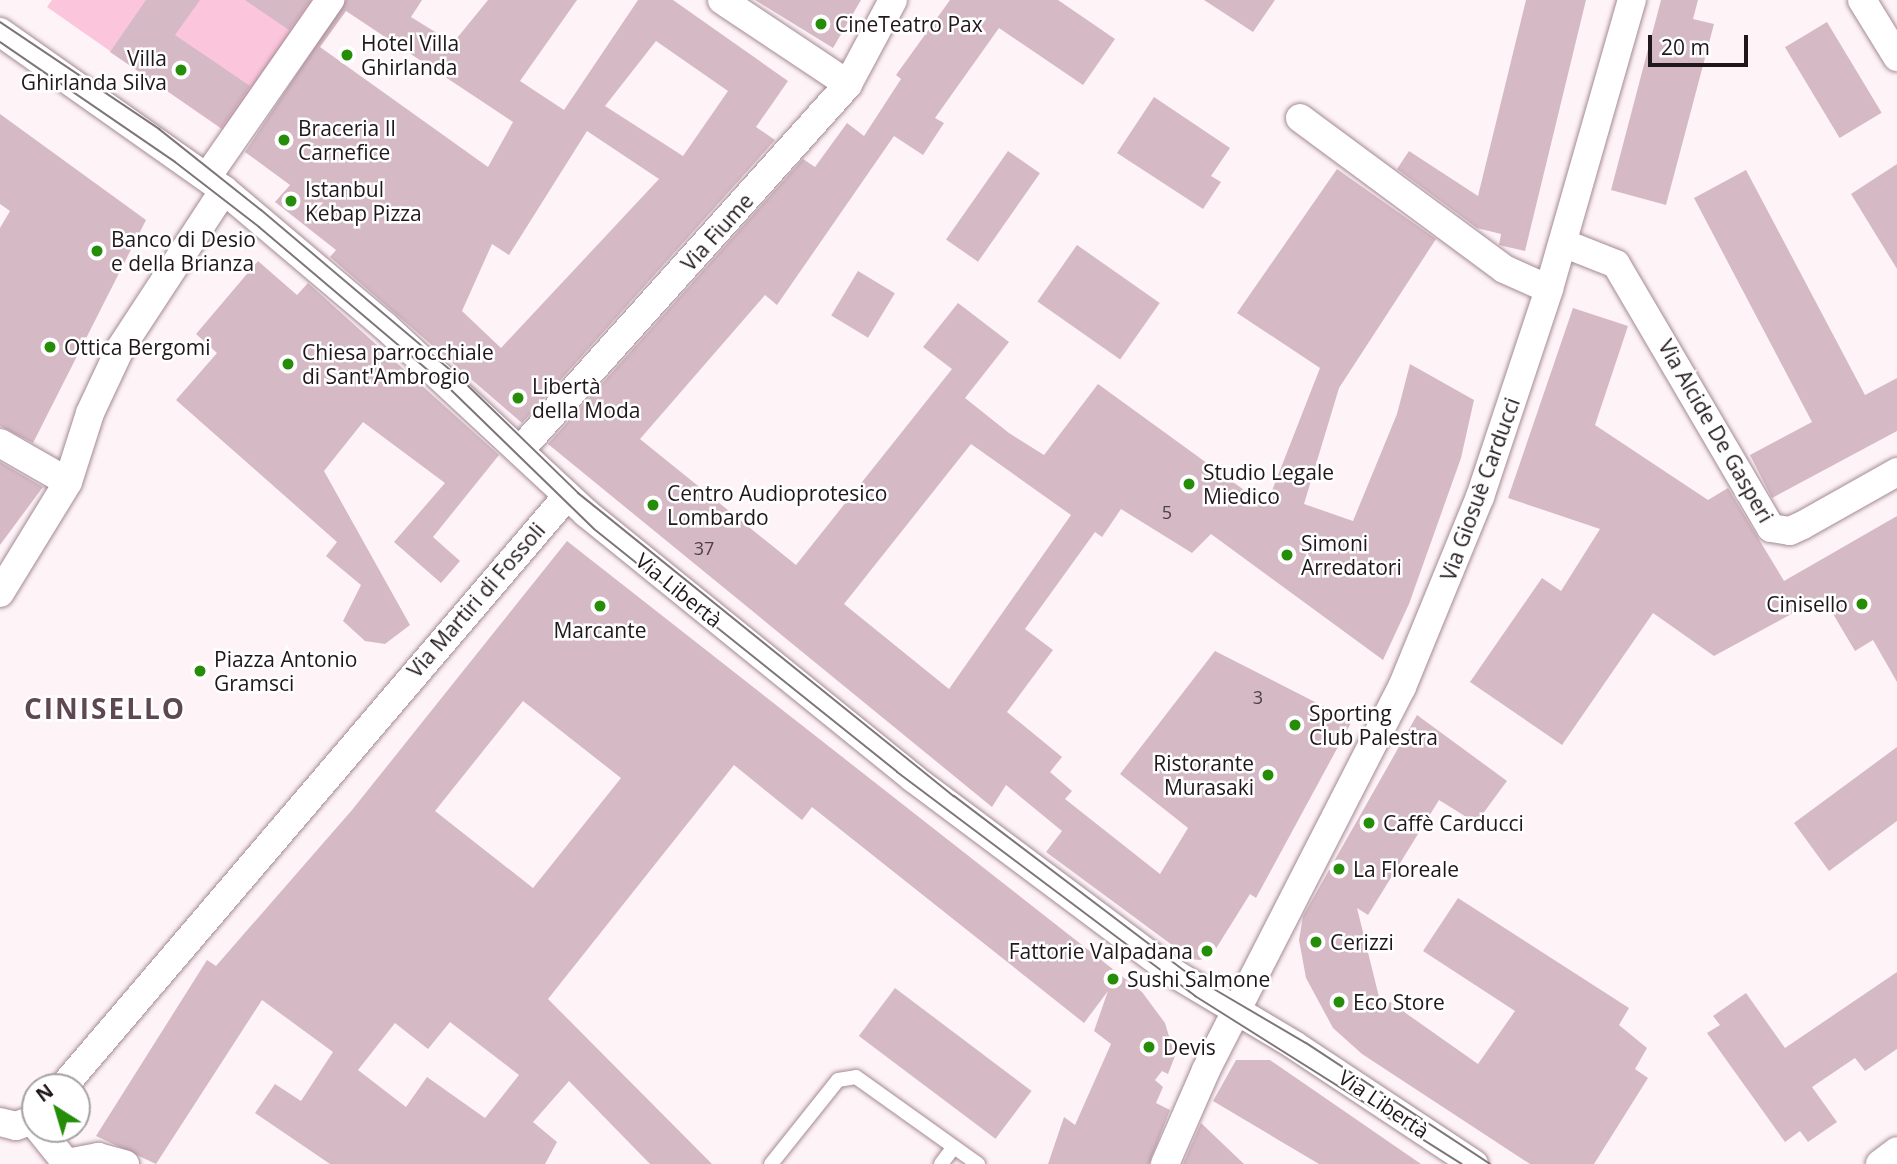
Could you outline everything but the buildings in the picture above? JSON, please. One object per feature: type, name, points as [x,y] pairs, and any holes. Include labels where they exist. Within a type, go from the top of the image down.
[{"type":"street","points":[[0,593],[68,482],[90,413],[120,349],[215,184],[330,0]]},
{"type":"street","points":[[722,0],[848,84]]},
{"type":"street","name":"Via Fiume","points":[[521,449],[848,84],[893,0]]},
{"type":"street","name":"Via Giosuè Carducci","points":[[1165,1164],[1206,1070],[1415,659],[1480,497],[1549,289],[1632,0]]},
{"type":"street","points":[[1862,0],[1897,57]]},
{"type":"street","name":"Via Libertà","points":[[0,32],[215,184],[521,449],[567,496],[913,778],[1175,974],[1294,1045],[1474,1164]]},
{"type":"street","points":[[1300,118],[1504,269],[1549,289]]},
{"type":"street","name":"Via Alcide De Gasperi","points":[[1563,243],[1616,264],[1771,528],[1797,528],[1897,472]]},
{"type":"street","points":[[0,443],[68,482]]},
{"type":"street","name":"Via Martiri di Fossoli","points":[[75,1073],[567,496]]},
{"type":"street","points":[[0,1122],[16,1126],[21,1124]]},
{"type":"street","points":[[51,1143],[67,1163],[98,1157],[125,1164]]},
{"type":"street","points":[[1880,1164],[1897,1151]]},
{"type":"lane","points":[[771,1164],[838,1080],[856,1077],[978,1164]]},
{"type":"lane","points":[[941,1164],[953,1148]]},
{"type":"shaded area","points":[[52,0],[315,0],[223,130],[47,7]]},
{"type":"tram line","points":[[0,22],[159,129],[261,210],[462,380],[578,493],[954,796],[1190,975],[1306,1043],[1490,1164]]},
{"type":"tram line","points":[[0,42],[175,162],[259,227],[449,388],[594,529],[897,772],[1195,996],[1462,1164]]},
{"type":"place","name":"CineTeatro Pax","points":[[821,24]]},
{"type":"place","name":"Hotel Villa Ghirlanda","points":[[347,55]]},
{"type":"place","name":"Villa Ghirlanda Silva","points":[[181,70]]},
{"type":"place","name":"Braceria Il Carnefice","points":[[284,140]]},
{"type":"place","name":"Istanbul Kebap Pizza","points":[[291,201]]},
{"type":"place","name":"Banco di Desio e della Brianza","points":[[97,251]]},
{"type":"place","name":"Ottica Bergomi","points":[[50,347]]},
{"type":"place","name":"Chiesa parrocchiale di Sant'Ambrogio","points":[[288,364]]},
{"type":"place","name":"Libertà della Moda","points":[[518,398]]},
{"type":"place","name":"Studio Legale Miedico","points":[[1189,484]]},
{"type":"place","name":"Centro Audioprotesico Lombardo","points":[[653,505]]},
{"type":"place","name":"Simoni Arredatori","points":[[1287,555]]},
{"type":"place","name":"Cinisello","points":[[1862,604]]},
{"type":"place","name":"Marcante","points":[[600,606]]},
{"type":"place","name":"Piazza Antonio Gramsci","points":[[200,671]]},
{"type":"place","name":"Sporting Club Palestra","points":[[1295,725]]},
{"type":"place","name":"Ristorante Murasaki","points":[[1268,775]]},
{"type":"place","name":"Caffè Carducci","points":[[1369,823]]},
{"type":"place","name":"La Floreale","points":[[1339,869]]},
{"type":"place","name":"Cerizzi","points":[[1316,942]]},
{"type":"place","name":"Fattorie Valpadana","points":[[1207,951]]},
{"type":"place","name":"Sushi Salmone","points":[[1113,979]]},
{"type":"place","name":"Eco Store","points":[[1339,1002]]},
{"type":"place","name":"Devis","points":[[1149,1047]]},
{"type":"district","name":"CINISELLO","points":[[105,708]]}]
